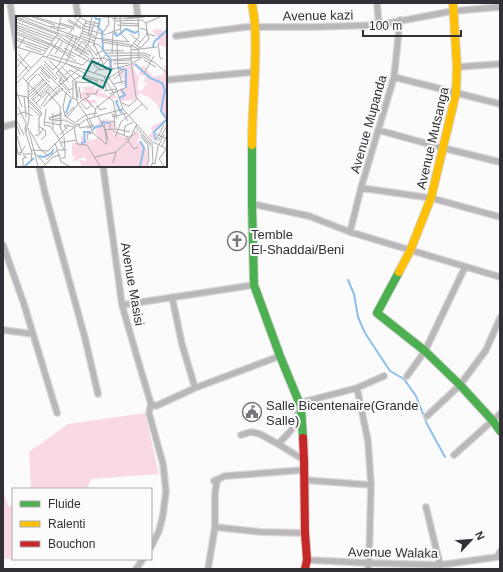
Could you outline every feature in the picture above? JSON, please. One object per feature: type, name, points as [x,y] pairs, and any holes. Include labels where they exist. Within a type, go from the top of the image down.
[{"type":"main road","points":[[252,3],[255,27],[255,72],[252,119],[254,285],[300,405],[304,460],[307,560],[305,569]]},
{"type":"main road","name":"Avenue Mutsanga","points":[[425,351],[377,313],[410,251],[430,198],[443,148],[456,93],[457,67],[453,7]]},
{"type":"main road","points":[[425,351],[460,385],[493,421],[500,431]]},
{"type":"street","points":[[10,3],[16,42]]},
{"type":"street","points":[[76,3],[78,16]]},
{"type":"street","points":[[136,3],[138,16]]},
{"type":"street","points":[[377,3],[379,25]]},
{"type":"street","name":"Avenue kazi","points":[[176,36],[246,27],[379,25],[453,7],[500,7]]},
{"type":"street","name":"Avenue Mupanda","points":[[350,232],[360,188],[394,77],[400,20]]},
{"type":"street","points":[[457,67],[500,64]]},
{"type":"street","points":[[167,80],[255,72]]},
{"type":"street","points":[[394,77],[500,104]]},
{"type":"street","points":[[3,127],[16,122]]},
{"type":"street","points":[[378,130],[500,162]]},
{"type":"street","points":[[39,167],[44,193],[86,338],[98,394]]},
{"type":"street","name":"Avenue Masisi","points":[[103,167],[122,305],[151,404],[149,413],[163,464],[166,491],[163,514],[159,530],[152,544]]},
{"type":"street","points":[[360,188],[430,198],[500,217]]},
{"type":"street","points":[[252,204],[309,216],[350,232],[500,277]]},
{"type":"street","points":[[3,245],[24,304],[57,413]]},
{"type":"street","points":[[407,376],[425,351],[465,267]]},
{"type":"street","points":[[122,305],[254,285]]},
{"type":"street","points":[[172,298],[182,344],[195,388]]},
{"type":"street","points":[[427,416],[460,385],[486,350],[500,318]]},
{"type":"street","points":[[3,330],[33,334]]},
{"type":"street","points":[[151,404],[156,406],[195,388],[280,356]]},
{"type":"street","points":[[278,444],[292,429],[300,405],[357,388],[384,376]]},
{"type":"street","points":[[357,388],[368,441],[370,485],[368,566]]},
{"type":"street","points":[[454,455],[500,414]]},
{"type":"street","points":[[241,435],[251,432],[260,434],[304,460]]},
{"type":"street","points":[[208,569],[215,527],[215,494],[217,480],[214,481],[225,476],[304,470]]},
{"type":"street","points":[[304,480],[370,485]]},
{"type":"street","points":[[426,507],[440,565]]},
{"type":"street","points":[[215,527],[261,532],[305,533]]},
{"type":"street","name":"Avenue Walaka","points":[[307,560],[368,566],[440,565],[497,557],[500,552]]},
{"type":"street","points":[[136,569],[142,560]]},
{"type":"shaded area","points":[[145,413],[159,474],[91,479],[87,488],[31,488],[29,452],[68,424]]},
{"type":"shaded area","points":[[3,491],[9,507],[12,505],[12,559],[3,560]]},
{"type":"waterway","points":[[348,280],[354,294],[358,317],[365,333],[390,371],[404,379],[416,396],[427,424],[445,457]]},
{"type":"traffic: fast","points":[[252,145],[254,285],[280,356],[301,407],[303,438]]},
{"type":"traffic: fast","points":[[399,272],[377,313],[425,351],[460,385],[493,421],[500,431]]},
{"type":"traffic: slow","points":[[252,3],[255,21],[255,72],[252,145]]},
{"type":"traffic: slow","points":[[399,272],[410,251],[431,198],[456,93],[457,67],[453,3]]},
{"type":"traffic: jam","points":[[303,438],[307,560],[305,569]]},
{"type":"place","name":"Temble El-Shaddai/Beni","points":[[237,241]]},
{"type":"place","name":"Salle Bicentenaire(Grande Salle)","points":[[252,412]]}]
